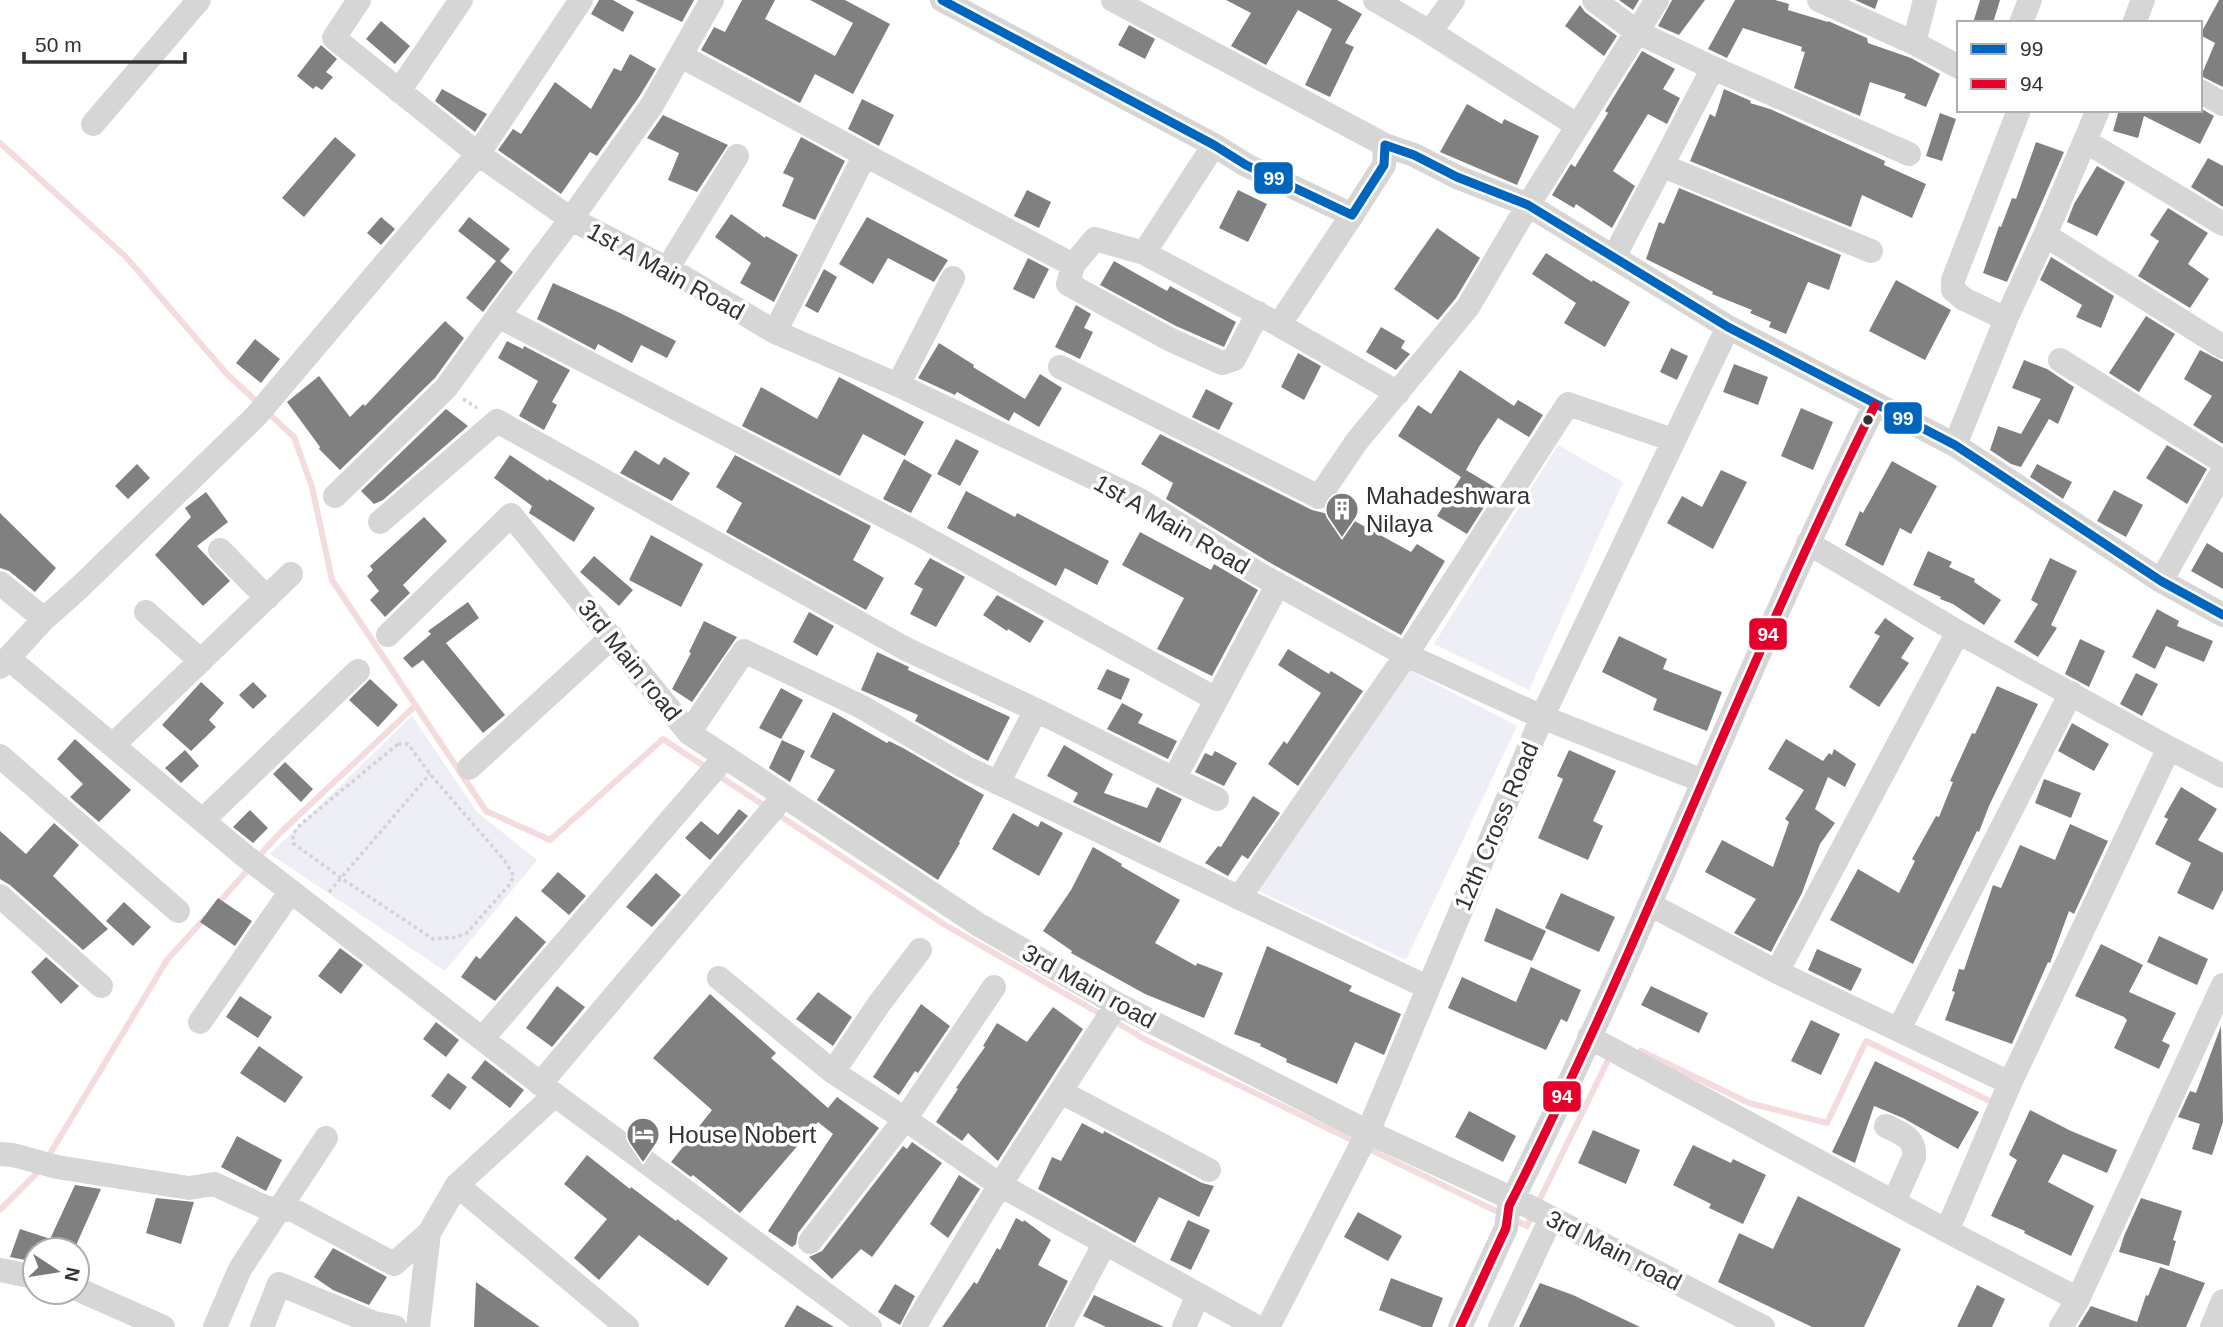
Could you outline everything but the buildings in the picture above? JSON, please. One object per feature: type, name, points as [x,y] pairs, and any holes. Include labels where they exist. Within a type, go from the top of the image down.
[{"type":"street","points":[[93,124],[199,0]]},
{"type":"street","name":"1st A Main Road","points":[[359,0],[334,38],[478,154],[571,219],[667,269],[775,332],[898,385],[1138,499],[1278,584],[1406,655],[1542,717],[1703,781]]},
{"type":"street","points":[[399,91],[461,0]]},
{"type":"street","points":[[581,0],[478,154],[306,360],[263,408],[79,588],[44,618],[4,662],[113,745],[254,863],[548,1090],[870,1327]]},
{"type":"street","points":[[335,496],[446,388],[652,105],[712,0]]},
{"type":"street","points":[[942,0],[1214,145],[1246,165],[1352,215]]},
{"type":"street","points":[[1114,0],[1385,145],[1528,205],[1728,327],[1955,445],[2161,581],[2223,615]]},
{"type":"street","points":[[1375,0],[1578,126]]},
{"type":"street","points":[[1430,32],[1453,0]]},
{"type":"street","points":[[1594,0],[1637,32],[1909,154]]},
{"type":"street","points":[[1060,368],[1319,497],[1357,441],[1468,307],[1528,205],[1657,0]]},
{"type":"street","points":[[1819,0],[1914,43],[1957,66]]},
{"type":"street","points":[[1914,43],[1925,0]]},
{"type":"street","points":[[2022,21],[2030,0]]},
{"type":"street","points":[[2135,21],[2143,0]]},
{"type":"street","points":[[681,56],[1073,265]]},
{"type":"street","points":[[1614,257],[1713,68]]},
{"type":"street","points":[[2202,92],[2223,104]]},
{"type":"street","points":[[2006,319],[1964,299],[1953,290],[1953,280],[2018,112]]},
{"type":"street","points":[[1955,445],[2006,319],[2097,112]]},
{"type":"street","points":[[2085,141],[2223,224]]},
{"type":"street","points":[[1144,253],[1214,145]]},
{"type":"street","points":[[1385,145],[1384,165],[1352,215],[1268,319],[1234,359],[1222,363],[1169,339],[1068,284],[1073,265],[1095,239],[1144,253],[1268,319],[1398,393]]},
{"type":"street","points":[[775,332],[865,155]]},
{"type":"street","points":[[667,269],[737,156]]},
{"type":"street","points":[[1663,166],[1871,251]]},
{"type":"street","points":[[2045,235],[2223,347]]},
{"type":"street","points":[[898,385],[953,278]]},
{"type":"street","points":[[498,316],[913,531],[1216,699]]},
{"type":"street","name":"12th Cross Road","points":[[1268,1327],[1368,1132],[1542,717],[1728,327]]},
{"type":"street","points":[[2060,360],[2223,462]]},
{"type":"street","points":[[1239,898],[1406,655],[1569,404],[1673,440]]},
{"type":"street","points":[[1460,1327],[1525,1212],[1605,1046],[1651,905],[1703,781],[1808,543],[1875,405]]},
{"type":"street","points":[[380,522],[497,421],[906,649],[1217,799]]},
{"type":"street","points":[[2161,581],[2223,471]]},
{"type":"street","name":"3rd Main road","points":[[388,635],[511,514],[689,733],[1111,1013],[1368,1132],[1755,1325]]},
{"type":"street","points":[[1808,543],[1958,632],[2223,776]]},
{"type":"street","points":[[220,550],[267,598]]},
{"type":"street","points":[[113,745],[291,574]]},
{"type":"street","points":[[0,583],[44,618]]},
{"type":"street","points":[[1174,779],[1278,584]]},
{"type":"street","points":[[146,612],[201,661]]},
{"type":"street","points":[[1777,972],[1958,632]]},
{"type":"street","points":[[469,768],[612,637]]},
{"type":"street","points":[[689,733],[744,651],[860,706],[998,783],[1427,987]]},
{"type":"street","points":[[203,820],[358,671]]},
{"type":"street","points":[[1899,1029],[2071,693]]},
{"type":"street","points":[[998,783],[1036,710]]},
{"type":"street","points":[[1947,1231],[2010,1083],[2169,748]]},
{"type":"street","points":[[0,756],[178,911]]},
{"type":"street","points":[[482,1039],[725,757]]},
{"type":"street","points":[[0,1154],[189,1188],[214,1184],[267,1208],[293,1210],[394,1264],[429,1233],[457,1185],[548,1090],[784,796]]},
{"type":"street","points":[[200,1022],[291,891]]},
{"type":"street","points":[[0,896],[101,986]]},
{"type":"street","points":[[1651,905],[1777,972],[2010,1083]]},
{"type":"street","points":[[833,1072],[920,950]]},
{"type":"street","points":[[719,978],[833,1072],[1000,1185],[1257,1327]]},
{"type":"street","points":[[2061,1327],[2078,1299],[2223,985]]},
{"type":"street","points":[[810,1242],[905,1119],[994,986]]},
{"type":"street","points":[[914,1327],[1000,1185],[1111,1013]]},
{"type":"street","points":[[1605,1046],[2078,1299]]},
{"type":"street","points":[[1061,1092],[1209,1170]]},
{"type":"street","points":[[1886,1126],[1908,1137],[1915,1150],[1894,1202]]},
{"type":"street","points":[[215,1327],[240,1269],[326,1138]]},
{"type":"street","points":[[457,1185],[627,1327]]},
{"type":"street","points":[[1500,1327],[1525,1212]]},
{"type":"street","points":[[418,1327],[429,1233]]},
{"type":"street","points":[[1060,1327],[1105,1243]]},
{"type":"street","points":[[0,1270],[21,1274]]},
{"type":"street","points":[[262,1327],[279,1284],[381,1326]]},
{"type":"street","points":[[91,1295],[163,1327]]},
{"type":"street","points":[[1184,1327],[1198,1295]]},
{"type":"street","points":[[2212,1327],[2223,1301]]},
{"type":"path","points":[[446,388],[497,421]]},
{"type":"path","points":[[398,744],[408,744],[430,774],[505,861],[514,876],[473,927],[457,936],[433,939],[341,878],[293,842],[293,834],[301,824],[398,744]]},
{"type":"path","points":[[314,909],[430,774]]},
{"type":"shaded area","points":[[1558,445],[1623,482],[1529,690],[1434,644]]},
{"type":"shaded area","points":[[1409,670],[1517,726],[1406,960],[1256,890]]},
{"type":"shaded area","points":[[412,716],[477,812],[537,860],[445,971],[270,854]]},
{"type":"waterway","points":[[0,143],[126,257],[226,373],[258,403]]},
{"type":"waterway","points":[[266,411],[294,437],[312,487],[332,580],[486,811],[550,840],[663,739],[707,768]]},
{"type":"waterway","points":[[258,857],[416,705]]},
{"type":"waterway","points":[[716,774],[768,808]]},
{"type":"waterway","points":[[777,814],[945,925],[1104,1016]]},
{"type":"waterway","points":[[217,905],[251,866]]},
{"type":"waterway","points":[[48,1157],[167,960],[205,918]]},
{"type":"waterway","points":[[1114,1021],[1146,1040],[1358,1143]]},
{"type":"waterway","points":[[1641,1051],[1749,1103],[1827,1123],[1866,1041],[1992,1102],[1997,1101]]},
{"type":"waterway","points":[[1538,1203],[1610,1056]]},
{"type":"waterway","points":[[1367,1148],[1502,1214]]},
{"type":"waterway","points":[[0,1210],[41,1169]]},
{"type":"waterway","points":[[1512,1219],[1527,1226],[1533,1213]]},
{"type":"transit line","name":"99","points":[[942,0],[1214,145],[1246,165],[1352,215],[1384,165],[1385,145],[1528,205],[1728,327],[1955,445],[2161,581],[2223,615]]},
{"type":"transit line","name":"94","points":[[1460,1327],[1506,1228],[1509,1206],[1604,1007],[1781,604],[1875,405]]},
{"type":"place","name":"Mahadeshwara Nilaya","points":[[1342,539]]},
{"type":"place","name":"House Nobert","points":[[643,1164]]}]
